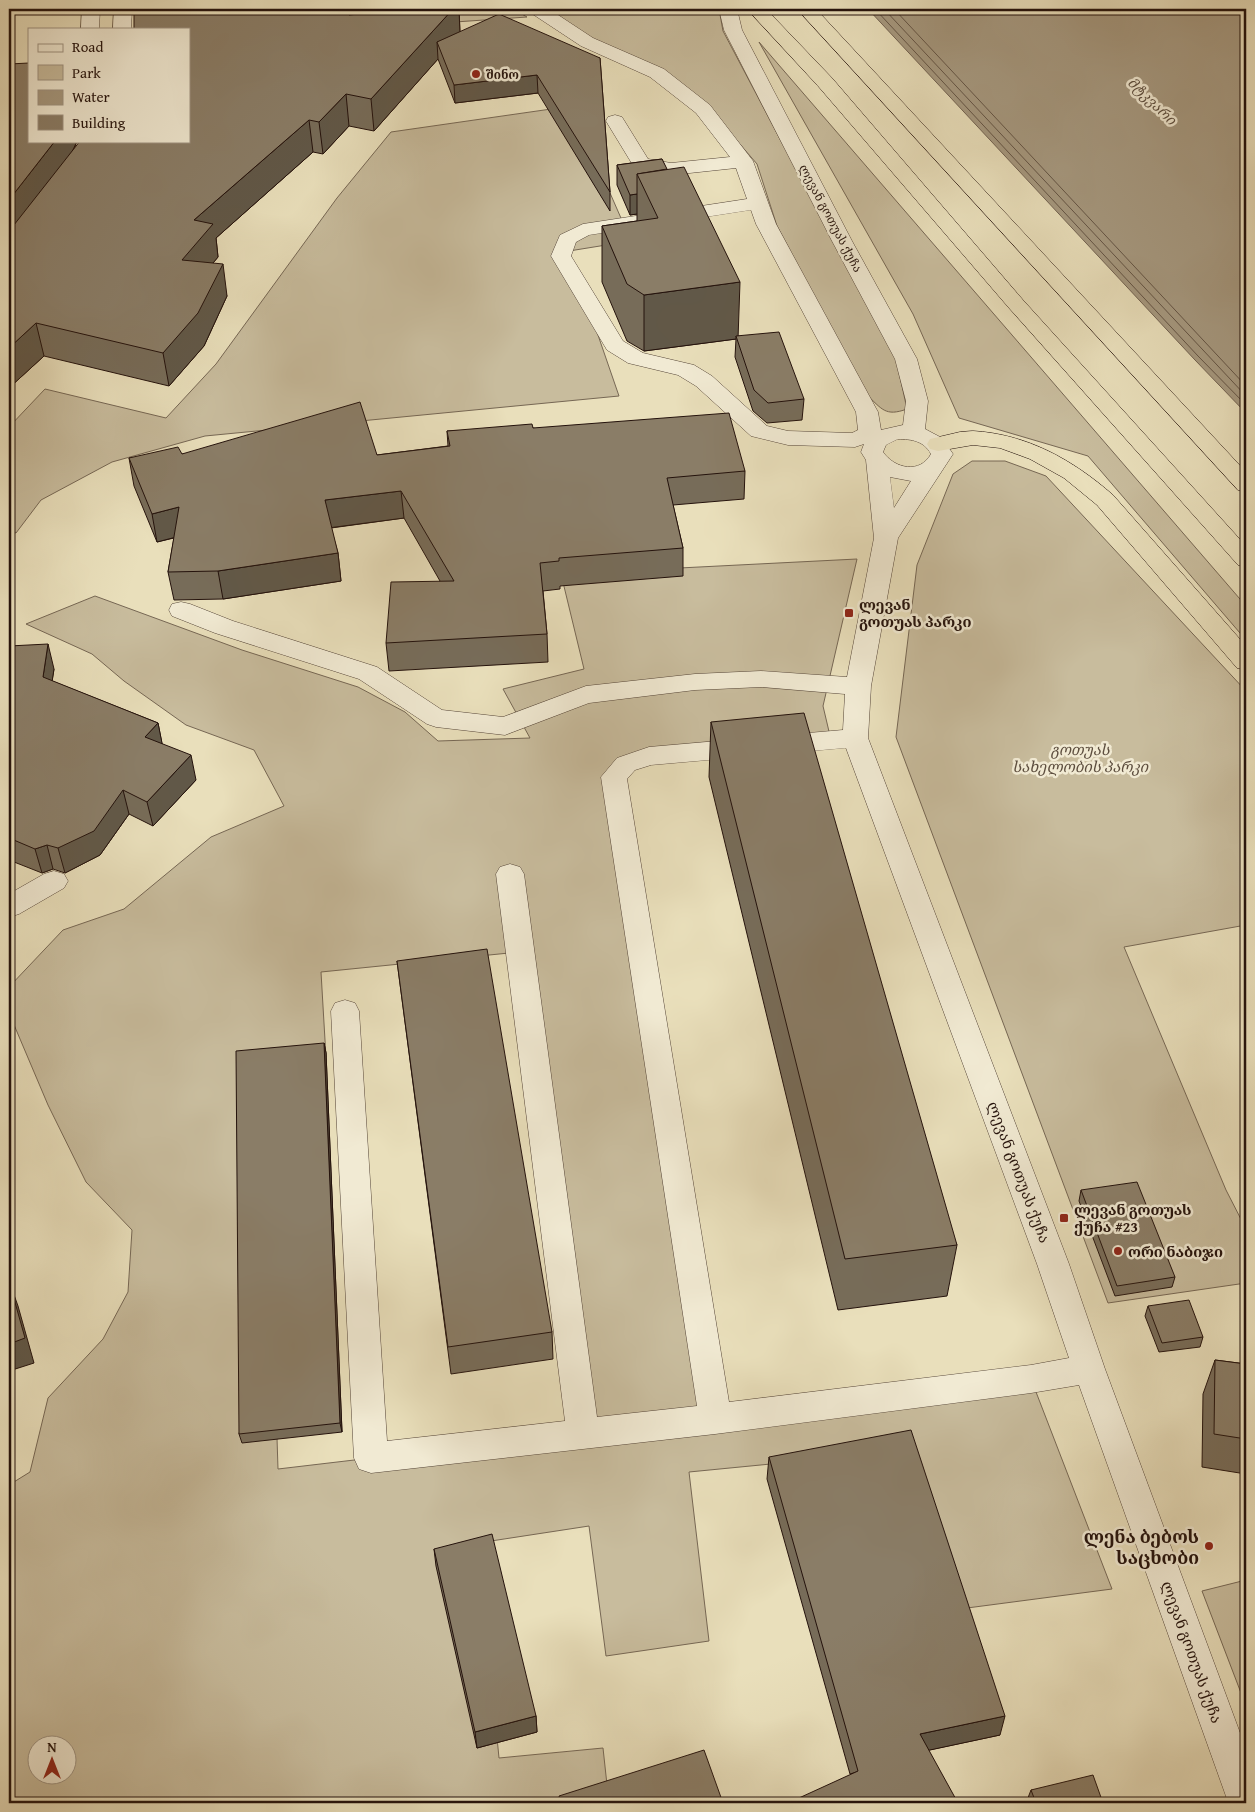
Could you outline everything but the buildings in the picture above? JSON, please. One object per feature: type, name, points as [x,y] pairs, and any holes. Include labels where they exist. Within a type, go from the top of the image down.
[{"type":"highway","points":[[756,9],[825,82],[1016,304],[1246,560]]},
{"type":"highway","points":[[806,9],[1246,485]]},
{"type":"highway","points":[[938,444],[969,438],[1000,442],[1031,450],[1056,461],[1082,479],[1105,500],[1246,662]]},
{"type":"street","points":[[90,28],[91,9]]},
{"type":"street","points":[[122,28],[123,9]]},
{"type":"street","name":"ლევან გოთუას ქუჩა","points":[[537,9],[587,42],[657,73],[703,109],[743,161],[766,224],[867,412],[886,538],[858,686],[855,738],[1053,1264],[1089,1370],[1246,1799]]},
{"type":"street","name":"ლევან გოთუას ქუჩა","points":[[728,9],[733,30],[842,241],[906,359],[917,401],[914,432]]},
{"type":"street","points":[[615,121],[641,163],[671,168],[743,161]]},
{"type":"street","points":[[758,203],[583,230],[567,239],[561,256],[615,345],[636,358],[686,370],[704,381],[759,431],[788,438],[855,440],[873,446],[886,469],[900,474],[916,474],[930,470],[940,463],[942,454],[938,444],[928,437],[914,432],[898,432],[884,436],[873,446]]},
{"type":"street","name":"ლევან გოთუას ქუჩა","points":[[886,538],[930,470]]},
{"type":"street","points":[[181,610],[224,627],[368,672],[436,718],[505,726],[586,695],[695,682],[762,679],[858,686]]},
{"type":"street","points":[[716,1419],[614,778],[626,764],[649,756],[855,738]]},
{"type":"street","points":[[510,874],[583,1433]]},
{"type":"street","points":[[9,907],[54,881]]},
{"type":"street","points":[[346,1011],[371,1458],[716,1419],[1089,1370]]},
{"type":"green space","points":[[364,9],[513,9],[527,17],[369,28]]},
{"type":"green space","points":[[546,9],[719,9],[723,31],[896,359],[907,409],[889,412],[880,407],[866,394],[777,226],[757,164],[709,108],[594,41]]},
{"type":"green space","points":[[759,42],[1246,606],[1246,640],[1088,456],[959,418],[913,314]]},
{"type":"green space","points":[[572,106],[631,241],[569,251],[619,396],[205,436],[112,462],[41,500],[16,533],[9,531],[9,427],[45,389],[166,418],[216,364],[337,198],[391,132]]},
{"type":"green space","name":"გოთუას სახელობის პარკი","points":[[972,461],[1005,461],[1046,476],[1246,691],[1246,925],[1124,947],[1226,1190],[1246,1229],[1246,1283],[1108,1303],[896,737],[917,565],[953,474]]},
{"type":"green space","points":[[857,559],[823,706],[831,740],[649,756],[614,778],[715,1419],[1031,1379],[1112,1589],[906,1616],[863,1455],[689,1472],[709,1641],[606,1656],[589,1526],[478,1543],[499,1758],[603,1748],[609,1803],[9,1803],[9,1485],[30,1472],[48,1398],[103,1339],[128,1292],[132,1230],[86,1182],[48,1105],[9,1013],[9,987],[63,930],[124,909],[211,837],[284,806],[254,750],[186,725],[124,681],[92,654],[26,624],[95,596],[242,650],[358,687],[405,712],[438,741],[530,738],[503,689],[584,669],[561,574]],"holes":[[[519,952],[583,1433],[278,1469],[265,1064],[326,1057],[321,972]]]},
{"type":"green space","points":[[1246,1580],[1246,1706],[1202,1591]]},
{"type":"water","name":"მტკვარი","points":[[868,9],[1246,9],[1246,413],[1195,360]]},
{"type":"place","name":"შინო","points":[[476,74]]},
{"type":"place","name":"ლევან გოთუას პარკი","points":[[849,613]]},
{"type":"place","name":"ლევან გოთუას ქუჩა #23","points":[[1064,1218]]},
{"type":"place","name":"ორი ნაბიჯი","points":[[1118,1251]]},
{"type":"place","name":"ლენა ბებოს საცხობი","points":[[1209,1546]]}]
